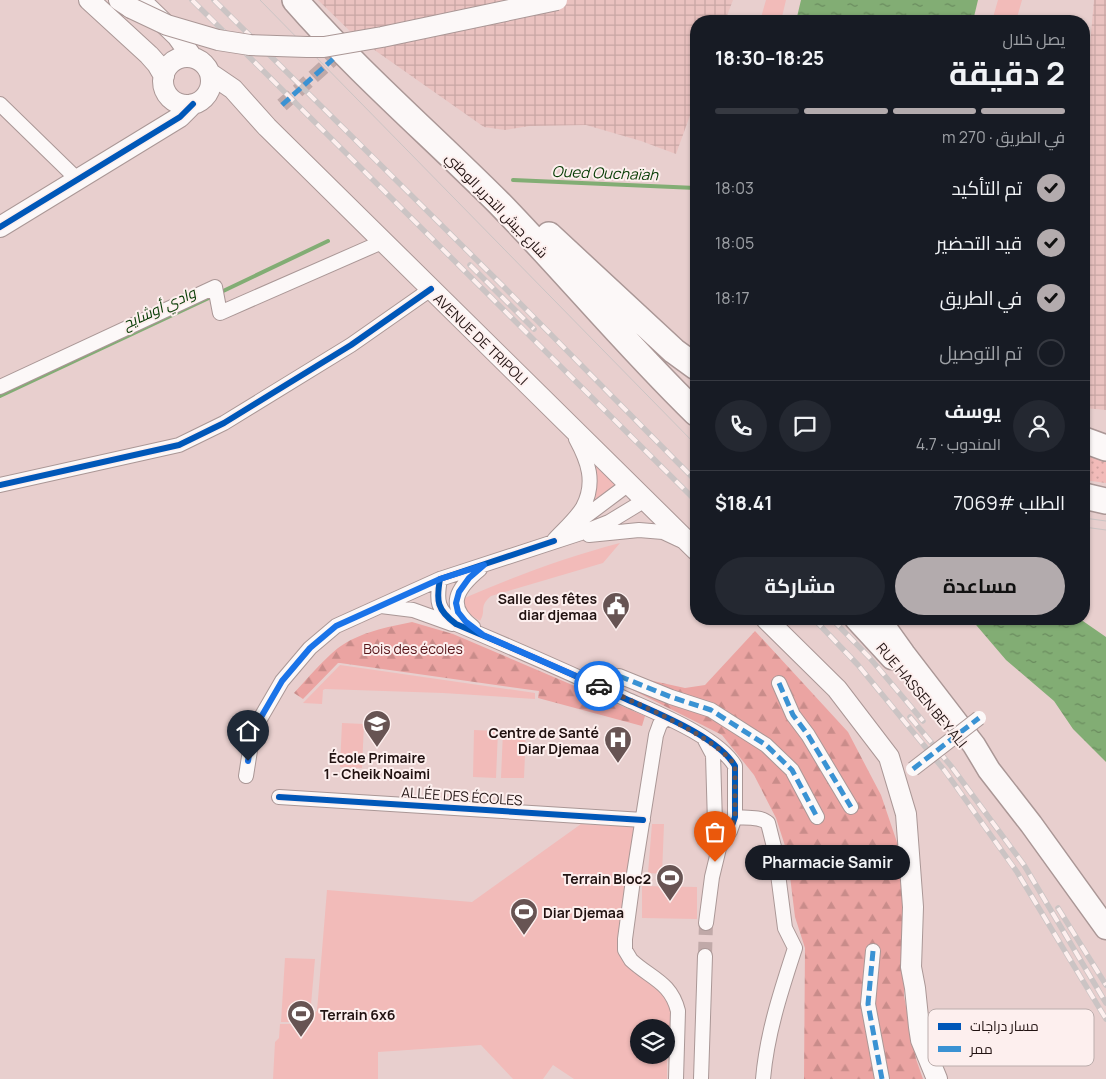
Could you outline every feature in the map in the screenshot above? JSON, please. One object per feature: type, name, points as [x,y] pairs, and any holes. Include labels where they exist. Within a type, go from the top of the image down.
[{"type":"highway","name":"شارع جيش التحرير الوطني","points":[[295,0],[357,65],[499,204],[652,370],[690,407]]},
{"type":"highway","name":"شارع جيش التحرير الوطني","points":[[315,0],[560,246],[674,351],[690,363]]},
{"type":"highway","points":[[1090,439],[1106,440]]},
{"type":"highway","points":[[1090,441],[1106,448]]},
{"type":"highway","points":[[1090,491],[1106,493]]},
{"type":"highway","points":[[1090,497],[1106,501]]},
{"type":"main road","points":[[89,0],[149,54],[164,76]]},
{"type":"main road","points":[[130,3],[168,25],[218,40],[250,45],[324,47],[557,0]]},
{"type":"main road","points":[[130,3],[177,36],[192,57]]},
{"type":"main road","points":[[0,227],[78,180],[172,122],[180,117],[198,102],[211,87],[211,74],[204,63],[192,57],[177,58],[166,69],[164,76],[165,90],[173,100],[175,113],[172,122]]},
{"type":"main road","name":"AVENUE DE TRIPOLI","points":[[211,74],[233,89],[266,127],[690,544]]},
{"type":"main road","points":[[173,100],[186,105],[198,102]]},
{"type":"main road","name":"AVENUE DE TRIPOLI","points":[[198,102],[224,100],[233,103],[266,127]]},
{"type":"main road","points":[[772,625],[837,689],[889,758],[906,814],[913,907],[911,967],[915,988],[918,1027],[928,1057]]},
{"type":"main road","name":"RUE HASSEN BEY ALI","points":[[861,625],[894,661],[976,760],[989,770]]},
{"type":"main road","name":"RUE HASSEN BEY ALI","points":[[883,625],[978,750],[989,770],[1031,824],[1106,928]]},
{"type":"main road","points":[[932,1066],[937,1079]]},
{"type":"street","points":[[0,104],[78,180]]},
{"type":"street","points":[[0,387],[214,287],[220,313],[382,242]]},
{"type":"street","points":[[0,485],[179,445],[224,423],[258,402],[350,345],[431,289]]},
{"type":"street","points":[[554,541],[582,507],[590,486],[590,472],[586,456],[567,423]]},
{"type":"street","points":[[554,541],[628,483]]},
{"type":"street","points":[[246,776],[253,731],[282,681],[310,648],[336,626],[440,579],[609,522],[637,505],[644,498]]},
{"type":"street","points":[[554,541],[639,530],[663,532],[690,546]]},
{"type":"street","points":[[483,635],[466,622],[458,612],[456,603],[459,592],[469,578],[484,565]]},
{"type":"street","points":[[440,579],[438,599],[445,616],[456,624],[572,673],[666,718],[705,739],[731,759],[735,766],[735,817],[730,830],[718,848]]},
{"type":"street","points":[[380,606],[413,610],[483,635]]},
{"type":"street","points":[[619,676],[671,697],[711,710],[766,745],[792,770],[817,817]]},
{"type":"street","points":[[779,683],[793,715],[808,735],[851,807]]},
{"type":"street","points":[[666,718],[660,724],[656,735],[625,944],[631,960],[666,986],[677,1004],[676,1079]]},
{"type":"street","points":[[913,769],[979,718]]},
{"type":"street","points":[[705,739],[713,755],[715,823],[718,848],[706,923]]},
{"type":"street","name":"ALLÉE DES ÉCOLES","points":[[279,797],[643,820]]},
{"type":"street","points":[[735,817],[765,820],[768,823],[775,851],[786,928],[794,948],[776,1004],[766,1049],[763,1079]]},
{"type":"street","points":[[873,952],[868,1004],[882,1079]]},
{"type":"street","points":[[701,1079],[705,956]]},
{"type":"shaded area","points":[[318,0],[733,0],[727,15],[690,15],[690,116],[676,154],[641,141],[586,125],[529,126],[505,130],[484,127],[356,37]]},
{"type":"shaded area","points":[[766,0],[786,0],[782,15],[762,15]]},
{"type":"shaded area","points":[[998,0],[1022,0],[1018,15],[994,15]]},
{"type":"shaded area","points":[[1094,0],[1106,0],[1106,410],[1090,409],[1090,45]]},
{"type":"shaded area","points":[[1090,457],[1106,462],[1106,483],[1090,481]]},
{"type":"shaded area","points":[[595,459],[619,484],[592,505]]},
{"type":"shaded area","points":[[620,543],[603,563],[491,596],[485,603],[480,621],[463,607],[462,599],[501,583],[560,561]]},
{"type":"shaded area","points":[[340,665],[535,693],[535,699],[443,693],[325,689],[323,690],[322,704],[303,703]]},
{"type":"shaded area","points":[[342,723],[364,724],[362,768],[340,767]]},
{"type":"shaded area","points":[[474,730],[498,731],[496,778],[473,777]]},
{"type":"shaded area","points":[[503,731],[526,731],[524,778],[501,778]]},
{"type":"shaded area","name":"Diar Djemaa","points":[[581,824],[640,827],[624,952],[675,1001],[673,1019],[630,1019],[630,1064],[667,1064],[667,1079],[574,1079],[553,1065],[543,1079],[513,1079],[481,1045],[378,1052],[378,1079],[273,1079],[275,1042],[279,1038],[280,1024],[299,1024],[302,1022],[281,1022],[285,958],[315,959],[310,1016],[317,1011],[327,890],[472,902]]},
{"type":"shaded area","points":[[652,824],[664,824],[662,874],[648,873]]},
{"type":"shaded area","name":"Terrain Bloc2","points":[[642,886],[697,887],[697,919],[642,918]]},
{"type":"green space","name":"Bois des écoles","points":[[412,622],[453,634],[645,716],[642,726],[538,698],[539,691],[340,663],[303,699],[294,693],[326,658],[346,642],[374,631]]},
{"type":"green space","points":[[755,631],[848,732],[881,795],[904,863],[904,996],[916,1059],[923,1079],[804,1079],[805,948],[795,917],[787,852],[776,818],[754,775],[722,735],[615,681],[625,670],[644,679],[685,688],[705,685]]},
{"type":"water","points":[[801,0],[978,0],[974,15],[797,15]]},
{"type":"water","points":[[976,625],[1089,625],[1106,637],[1106,762],[1073,729],[1054,701],[1006,660]]},
{"type":"waterway","name":"Oued Ouchaïah","points":[[513,180],[690,188]]},
{"type":"waterway","name":"وادي أوشايح","points":[[219,293],[328,241]]},
{"type":"waterway","name":"وادي أوشايح","points":[[0,396],[213,296]]},
{"type":"tunnel","points":[[282,105],[333,59]]},
{"type":"tunnel","points":[[705,956],[706,923]]},
{"type":"tram line","points":[[260,0],[690,439]]},
{"type":"tram line","points":[[1090,519],[1106,521]]},
{"type":"tram line","points":[[1090,528],[1106,530]]},
{"type":"railway","points":[[192,0],[690,495]]},
{"type":"railway","points":[[214,0],[503,286],[690,475]]},
{"type":"railway","points":[[470,265],[534,329]]},
{"type":"railway","points":[[820,625],[858,665],[945,771],[1017,872],[1106,1019]]},
{"type":"railway","points":[[838,625],[869,657],[923,721]]},
{"type":"railway","points":[[910,717],[951,766],[1024,865],[1106,1003]]},
{"type":"railway","points":[[1058,908],[1106,985]]},
{"type":"marked path","points":[[282,105],[333,59]]},
{"type":"marked path","points":[[619,676],[671,697],[711,710],[766,745],[792,770],[817,817]]},
{"type":"marked path","points":[[779,683],[793,715],[808,735],[851,807]]},
{"type":"marked path","points":[[913,769],[979,718]]},
{"type":"marked path","points":[[873,951],[868,1004],[882,1079]]},
{"type":"cycle path","points":[[0,227],[180,117],[193,104]]},
{"type":"cycle path","points":[[0,485],[179,445],[224,423],[351,345],[431,289]]},
{"type":"cycle path","points":[[554,541],[440,579],[439,604],[445,614],[456,624],[670,719],[701,736],[727,755],[735,766],[735,817],[730,831],[719,848]]},
{"type":"cycle path","points":[[279,797],[643,820]]},
{"type":"way so far","points":[[599,686],[681,726],[720,749],[731,759],[735,766],[735,817],[730,830],[718,848],[715,862]]},
{"type":"place","name":"Salle des fêtes diar djemaa","points":[[616,630]]},
{"type":"place","name":"École Primaire 1 - Cheik Noaimi","points":[[377,748]]},
{"type":"place","name":"Centre de Santé Diar Djemaa","points":[[618,764]]},
{"type":"place","name":"Pharmacie Samir","points":[[715,862]]},
{"type":"place","name":"Terrain Bloc2","points":[[670,902]]},
{"type":"place","name":"Diar Djemaa","points":[[524,936]]},
{"type":"place","name":"Terrain 6x6","points":[[301,1038]]},
{"type":"route","points":[[248,761],[253,731],[282,681],[310,648],[336,626],[440,579],[484,565],[469,578],[459,592],[456,603],[458,612],[466,622],[483,635],[599,686]]}]
